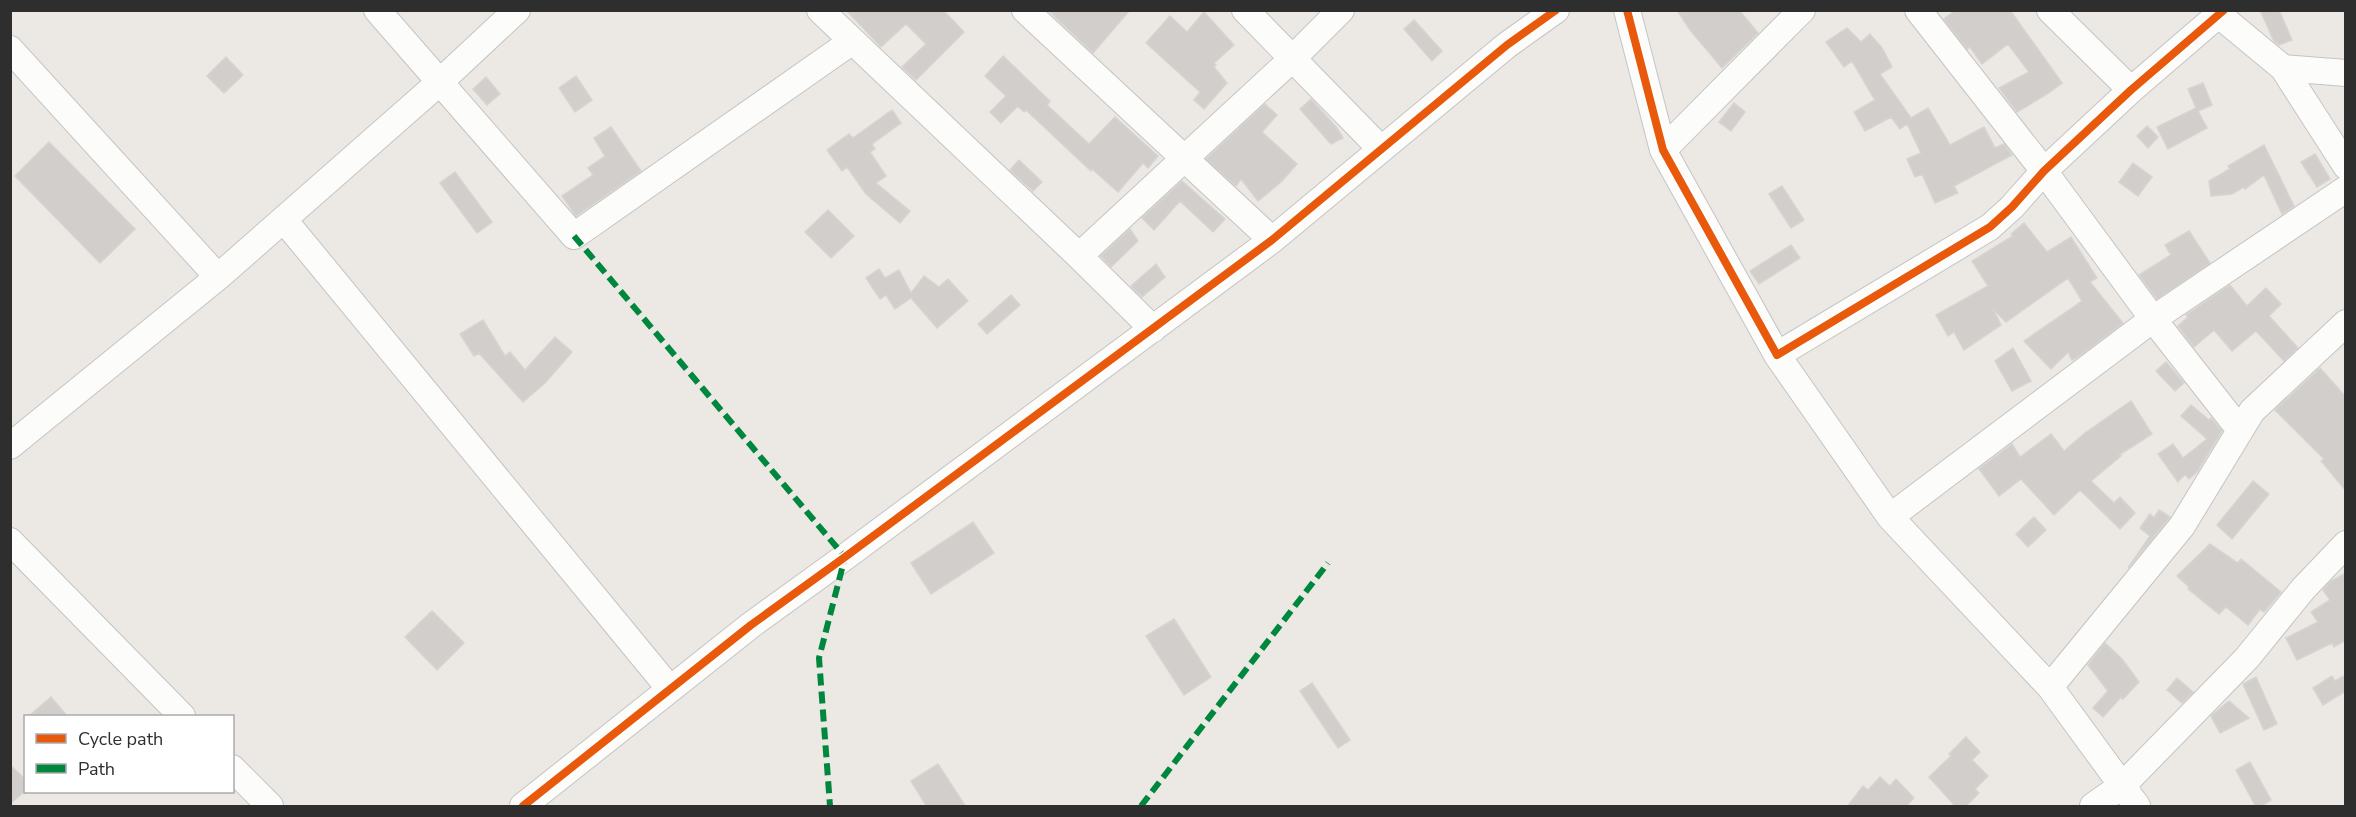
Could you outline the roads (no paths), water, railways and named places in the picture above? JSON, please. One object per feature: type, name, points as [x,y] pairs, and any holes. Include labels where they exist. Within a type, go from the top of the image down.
[{"type":"street","points":[[377,10],[574,236],[851,42]]},
{"type":"street","points":[[10,446],[218,277],[441,81],[517,10]]},
{"type":"street","points":[[820,10],[1153,329]]},
{"type":"street","points":[[1025,10],[1272,240]]},
{"type":"street","points":[[1245,10],[1380,148]]},
{"type":"street","points":[[1079,256],[1292,59],[1341,10]]},
{"type":"street","points":[[523,807],[751,625],[1272,240],[1380,148],[1507,45],[1556,10]]},
{"type":"street","points":[[1627,10],[1663,150],[1777,355],[1890,517],[2050,687],[2137,807]]},
{"type":"street","points":[[1663,150],[1802,10]]},
{"type":"street","points":[[1918,10],[2044,171],[2153,319],[2240,430]]},
{"type":"street","points":[[2050,10],[2132,90]]},
{"type":"street","points":[[1777,355],[1990,227],[2012,207],[2044,171],[2132,90],[2221,13],[2283,68],[2346,166]]},
{"type":"street","points":[[10,49],[218,277]]},
{"type":"street","points":[[2283,68],[2346,73]]},
{"type":"street","points":[[1890,517],[2153,319],[2346,189]]},
{"type":"street","points":[[284,220],[670,688]]},
{"type":"street","points":[[2050,687],[2182,526],[2252,411],[2346,323]]},
{"type":"street","points":[[10,541],[180,715]]},
{"type":"street","points":[[2093,807],[2123,785],[2247,658],[2303,589],[2346,544]]},
{"type":"street","points":[[234,770],[263,804]]}]
